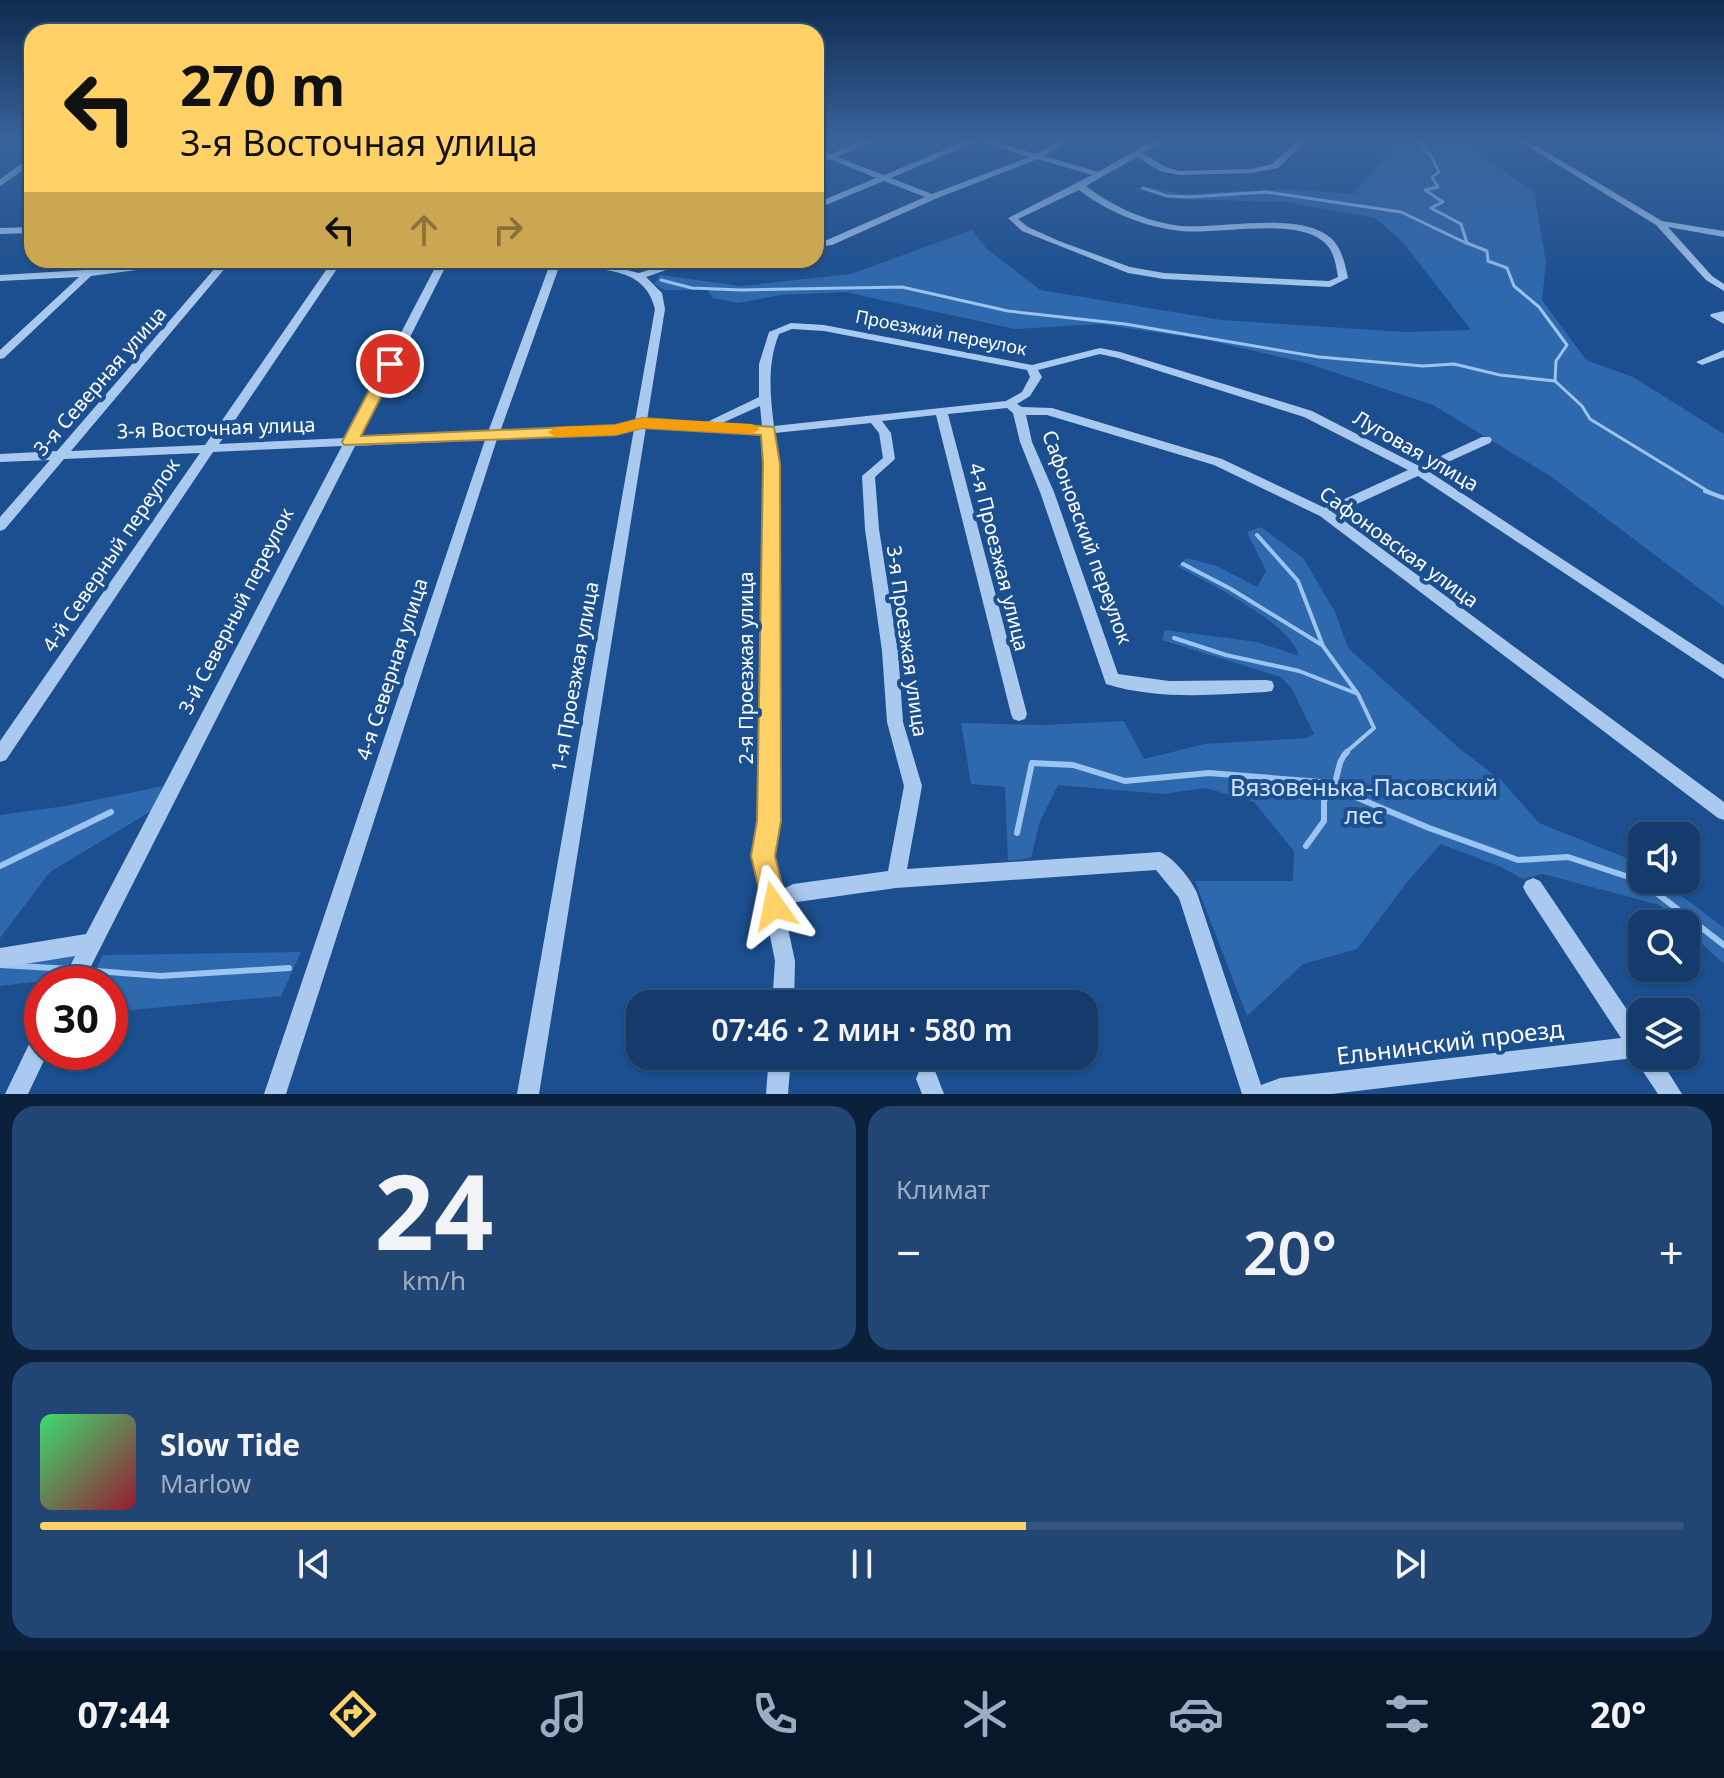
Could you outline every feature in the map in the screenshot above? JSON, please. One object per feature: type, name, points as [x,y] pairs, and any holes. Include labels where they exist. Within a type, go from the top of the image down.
[{"type":"street","points":[[824,203],[854,190]]},
{"type":"street","points":[[914,190],[932,197]]},
{"type":"street","points":[[824,242],[950,190]]},
{"type":"street","points":[[1071,190],[1012,218],[1025,229],[1056,243],[1128,270],[1164,276],[1330,284],[1343,278],[1338,256],[1326,237],[1315,232],[1264,225],[1192,229],[1162,225],[1111,206],[1086,190]]},
{"type":"street","points":[[1604,190],[1659,223],[1709,278],[1724,288]]},
{"type":"street","points":[[1659,223],[1724,234]]},
{"type":"street","points":[[0,238],[4,231],[24,230]]},
{"type":"street","points":[[0,356],[94,268]]},
{"type":"street","points":[[0,278],[128,268]]},
{"type":"street","name":"3-я Северная улица","points":[[0,526],[220,268]]},
{"type":"street","name":"4-й Северный переулок","points":[[0,755],[332,268]]},
{"type":"street","name":"3-й Северный переулок","points":[[80,966],[440,268]]},
{"type":"street","name":"4-я Северная улица","points":[[275,1094],[493,434],[552,268]]},
{"type":"street","points":[[611,268],[638,277],[666,268]]},
{"type":"street","name":"1-я Проезжая улица","points":[[528,1094],[660,302],[652,289],[638,277]]},
{"type":"street","points":[[1724,314],[1715,316],[1724,321]]},
{"type":"street","name":"Проезжий переулок","points":[[774,332],[791,326],[824,328],[1032,368],[1100,351]]},
{"type":"street","name":"2-я Проезжая улица","points":[[774,332],[766,349],[765,399],[772,464],[769,805],[763,856],[785,961],[784,990]]},
{"type":"street","name":"Луговая улица","points":[[1100,351],[1308,414],[1421,472],[1724,673]]},
{"type":"street","points":[[1702,362],[1724,353]]},
{"type":"street","points":[[1014,408],[1036,377],[1032,368]]},
{"type":"street","points":[[699,426],[719,421],[765,399]]},
{"type":"street","name":"Сафоновская улица","points":[[768,430],[941,410],[1014,408],[1048,411],[1218,462],[1325,513],[1724,812]]},
{"type":"street","name":"Сафоновский переулок","points":[[1014,408],[1047,492],[1112,679],[1129,684],[1201,688],[1266,686]]},
{"type":"street","name":"4-я Проезжая улица","points":[[941,410],[1019,714]]},
{"type":"street","name":"3-я Проезжая улица","points":[[874,419],[885,433],[889,459],[868,476],[872,529],[890,651],[895,722],[913,786],[896,879]]},
{"type":"street","name":"3-я Восточная улица","points":[[0,458],[616,430],[642,423],[768,430]]},
{"type":"street","points":[[1325,513],[1486,440]]},
{"type":"street","points":[[774,906],[793,893],[896,879],[1160,861],[1187,893],[1253,1094]]},
{"type":"street","points":[[1533,887],[1628,1030]]},
{"type":"street","points":[[0,958],[91,943]]},
{"type":"street","name":"Ельнинский проезд","points":[[1267,1094],[1280,1089],[1628,1052]]},
{"type":"street","points":[[16,1094],[28,1070]]},
{"type":"street","points":[[777,1094],[779,1070]]},
{"type":"street","points":[[1655,1070],[1671,1094]]},
{"type":"green space","points":[[1139,190],[1182,194],[1299,190],[1353,194],[1356,190],[1534,192],[1546,262],[1542,300],[1586,360],[1633,377],[1724,434],[1724,607],[1550,476],[1433,405],[1306,363],[1207,340],[1100,324],[1015,329],[845,292],[781,295],[738,303],[713,298],[707,290],[665,290],[654,284],[660,275],[741,286],[851,274],[972,230],[986,248],[1040,290],[1222,320],[1406,332],[1471,330],[1401,240],[1375,218],[1285,202],[1177,199]]},
{"type":"green space","name":"Вязовенька-Пасовский лес","points":[[1261,527],[1304,559],[1335,612],[1348,648],[1460,749],[1501,780],[1539,823],[1628,859],[1628,894],[1679,894],[1724,928],[1724,964],[1700,942],[1700,910],[1666,910],[1660,905],[1543,874],[1523,879],[1501,867],[1441,844],[1408,881],[1357,949],[1303,964],[1247,1016],[1195,881],[1293,881],[1294,851],[1254,802],[1206,788],[1163,794],[1058,785],[1040,821],[1031,858],[1008,861],[1005,787],[971,784],[961,723],[1043,725],[1124,721],[1144,759],[1205,744],[1306,738],[1314,734],[1292,689],[1281,677],[1162,640],[1165,630],[1257,642],[1299,656],[1293,643],[1265,618],[1177,566],[1187,558],[1217,566],[1257,587],[1266,571],[1247,532]]},
{"type":"green space","points":[[163,786],[153,810],[50,872],[0,938],[0,815],[66,806]]},
{"type":"green space","points":[[78,951],[68,966],[24,966],[24,983],[0,986],[0,969],[13,961]]},
{"type":"green space","points":[[301,952],[281,996],[128,1010],[128,966],[98,966],[103,955]]},
{"type":"waterway","points":[[1149,190],[1167,196],[1190,197],[1266,192],[1401,212],[1466,243]]},
{"type":"waterway","points":[[1425,190],[1443,202],[1431,208],[1461,224],[1467,243],[1487,251],[1488,261],[1507,268],[1514,286],[1539,307],[1567,345],[1556,361],[1555,381]]},
{"type":"waterway","points":[[661,280],[692,288],[741,290],[902,287],[1008,311],[1125,324],[1319,357],[1423,366],[1454,364],[1500,375],[1555,381]]},
{"type":"waterway","points":[[1555,381],[1582,406],[1590,419],[1711,493]]},
{"type":"waterway","points":[[1705,491],[1724,498]]},
{"type":"waterway","points":[[1257,535],[1298,581],[1323,646],[1357,693]]},
{"type":"waterway","points":[[1183,564],[1231,589],[1322,645]]},
{"type":"waterway","points":[[1174,638],[1226,655],[1299,671],[1358,694],[1374,728],[1344,754]]},
{"type":"waterway","points":[[1333,787],[1340,762],[1347,752]]},
{"type":"waterway","points":[[1017,833],[1032,763],[1073,765],[1125,781],[1209,773],[1320,782],[1333,787]]},
{"type":"waterway","points":[[1306,846],[1324,821],[1324,800],[1333,787]]},
{"type":"waterway","points":[[1333,787],[1429,828],[1518,860],[1568,857],[1641,881],[1724,945]]},
{"type":"waterway","points":[[0,866],[111,812]]},
{"type":"waterway","points":[[0,965],[24,966]]},
{"type":"waterway","points":[[128,973],[160,976],[289,968]]},
{"type":"slow traffic","points":[[556,432],[616,430],[642,423],[752,429]]},
{"type":"route","points":[[390,364],[350,442],[616,430],[642,423],[768,430],[772,464],[769,821],[763,856],[774,906]]}]
